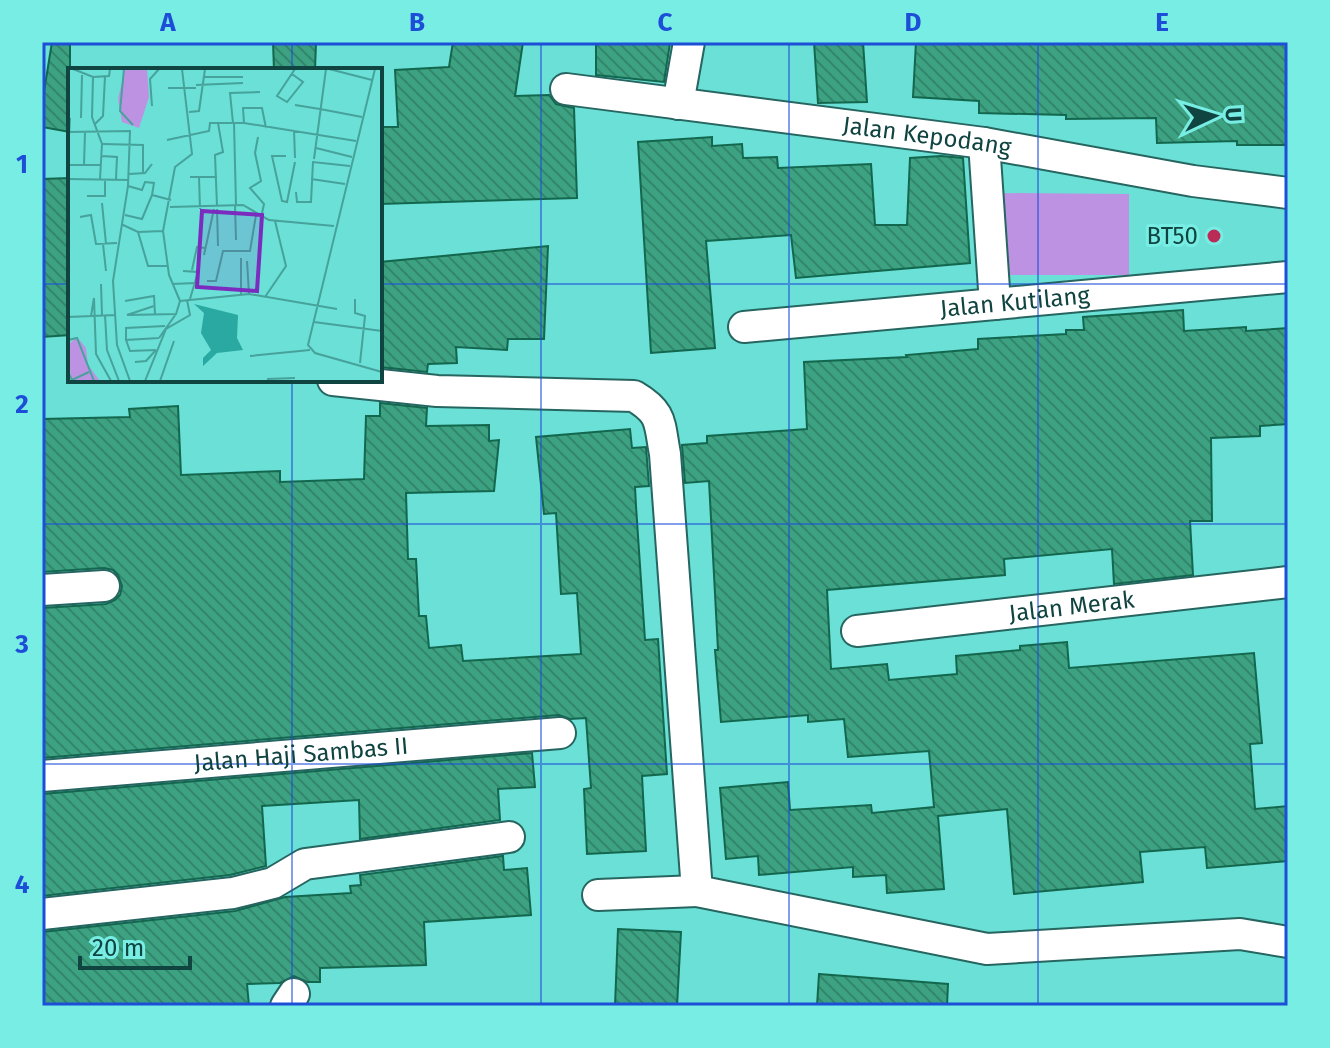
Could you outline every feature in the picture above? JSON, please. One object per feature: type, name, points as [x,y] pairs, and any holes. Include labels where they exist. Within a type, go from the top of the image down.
[{"type":"street","points":[[678,104],[689,42]]},
{"type":"street","name":"Jalan Kepodang","points":[[566,89],[984,143],[1193,181],[1288,193]]},
{"type":"street","points":[[984,143],[995,304]]},
{"type":"street","name":"Jalan Kutilang","points":[[744,327],[1288,277]]},
{"type":"street","points":[[352,382],[437,391],[634,396],[657,414],[665,454],[697,891]]},
{"type":"street","name":"Jalan Merak","points":[[857,631],[1288,582]]},
{"type":"street","points":[[42,590],[104,586]]},
{"type":"street","name":"Jalan Haji Sambas II","points":[[42,776],[560,733]]},
{"type":"street","points":[[42,914],[233,893],[273,883],[305,864],[509,837]]},
{"type":"street","points":[[598,895],[697,891],[987,949],[1240,934],[1288,942]]},
{"type":"shaded area","points":[[1000,193],[1129,194],[1129,275],[1001,275]]},
{"type":"building","points":[[52,42],[70,42],[68,132],[42,127],[42,104]]},
{"type":"building","points":[[273,42],[316,42],[315,68],[274,68]]},
{"type":"building","points":[[453,42],[523,42],[515,96],[549,95],[556,104],[574,108],[577,198],[382,204],[382,127],[398,127],[395,70],[449,67]]},
{"type":"building","points":[[814,42],[863,42],[867,102],[818,103]]},
{"type":"building","points":[[916,42],[1288,42],[1288,145],[1237,145],[1237,141],[1157,143],[1156,118],[1066,119],[1066,115],[979,113],[979,101],[913,97]]},
{"type":"building","points":[[596,43],[670,43],[664,82],[596,75]]},
{"type":"building","points":[[712,137],[712,146],[742,144],[743,158],[777,157],[778,168],[871,164],[875,225],[907,225],[910,158],[963,158],[970,263],[796,278],[791,235],[706,241],[715,348],[651,353],[638,142]]},
{"type":"building","points":[[68,178],[68,335],[42,337],[42,179]]},
{"type":"building","points":[[548,246],[544,339],[508,339],[507,350],[456,347],[457,363],[428,364],[427,372],[382,367],[382,262]]},
{"type":"building","points":[[1183,310],[1184,331],[1288,328],[1288,424],[1260,426],[1260,436],[1211,438],[1212,521],[1190,521],[1193,575],[1114,584],[1112,549],[1004,559],[1005,575],[827,590],[831,669],[887,664],[889,680],[957,674],[956,656],[1067,642],[1069,668],[1254,653],[1262,743],[1250,744],[1255,809],[1288,806],[1288,861],[1207,868],[1205,847],[1140,852],[1143,882],[1014,894],[1007,809],[938,816],[944,889],[887,893],[886,875],[853,877],[853,867],[759,875],[758,856],[726,859],[720,788],[788,782],[790,810],[871,805],[872,813],[934,807],[929,751],[848,757],[844,719],[808,722],[808,715],[721,722],[715,650],[718,650],[709,481],[685,483],[682,445],[707,443],[707,436],[807,429],[804,362],[907,357],[978,349],[978,339],[1066,334],[1066,330],[1084,330],[1083,317]]},
{"type":"building","points":[[380,403],[427,408],[426,426],[489,425],[489,441],[499,440],[494,491],[406,493],[408,559],[416,559],[419,616],[426,616],[429,648],[461,645],[463,661],[581,654],[577,593],[561,594],[556,513],[544,514],[536,437],[630,429],[632,448],[646,447],[649,486],[635,487],[636,506],[645,640],[658,639],[667,774],[642,776],[646,851],[587,854],[584,789],[591,788],[586,718],[570,719],[559,715],[42,758],[42,608],[106,604],[120,595],[122,586],[113,570],[104,568],[42,572],[42,419],[130,417],[129,409],[178,406],[181,475],[280,471],[280,482],[364,479],[366,416],[380,416]]},
{"type":"building","points":[[532,753],[535,787],[498,789],[500,820],[360,839],[359,800],[262,806],[266,866],[230,875],[42,896],[42,794]]},
{"type":"building","points":[[503,856],[504,870],[527,868],[531,915],[424,922],[426,965],[320,968],[320,982],[307,982],[294,976],[280,983],[247,984],[249,1006],[42,1006],[42,932],[235,911],[285,897],[351,893],[350,886],[361,885],[360,875]]},
{"type":"building","points":[[618,929],[681,932],[677,1006],[615,1006]]},
{"type":"building","points":[[819,974],[948,984],[947,1006],[817,1006]]},
{"type":"place","name":"BT50","points":[[1214,236]]}]
